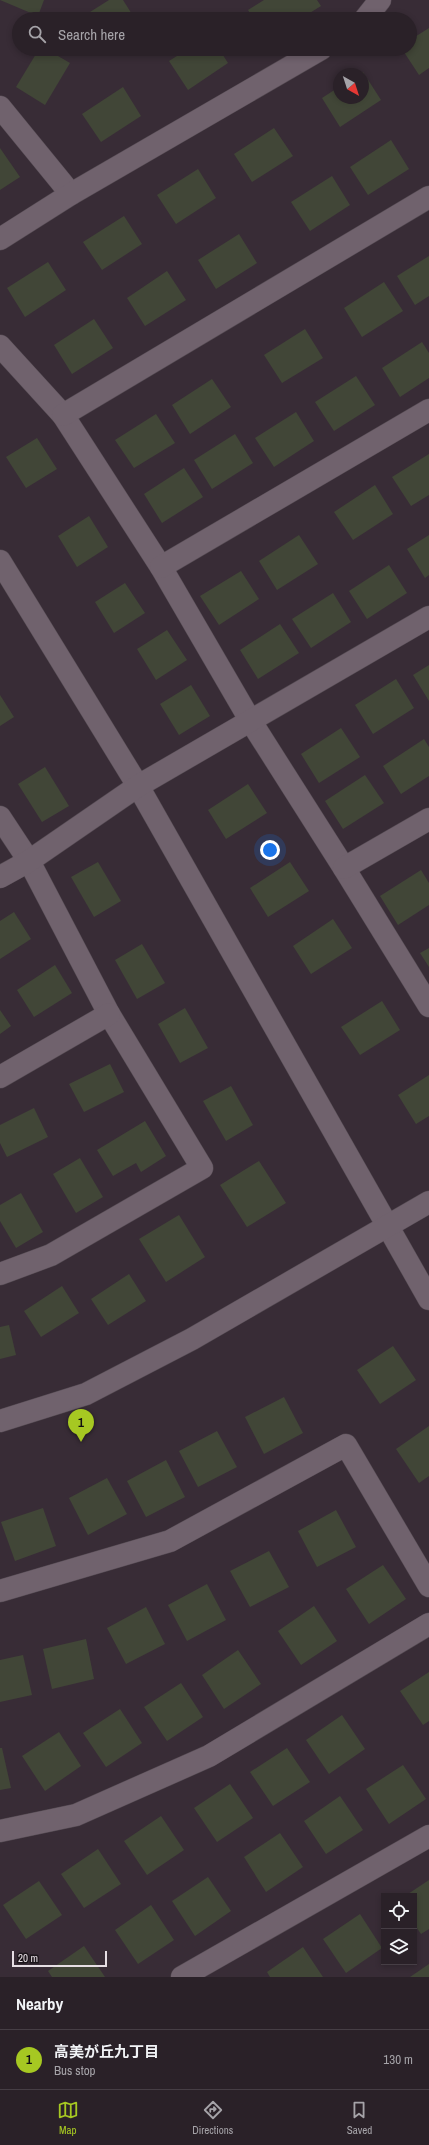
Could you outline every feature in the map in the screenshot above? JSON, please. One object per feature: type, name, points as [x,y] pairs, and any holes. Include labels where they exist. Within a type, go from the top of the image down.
[{"type":"street","points":[[371,12],[380,0]]},
{"type":"street","points":[[0,239],[71,194],[309,56]]},
{"type":"street","points":[[0,107],[71,194]]},
{"type":"street","points":[[62,415],[429,197]]},
{"type":"street","points":[[0,346],[62,415],[161,567],[250,720],[429,1006]]},
{"type":"street","points":[[161,567],[429,410]]},
{"type":"street","points":[[0,561],[138,786],[429,1299]]},
{"type":"street","points":[[0,877],[29,861],[138,786],[429,617]]},
{"type":"street","points":[[0,817],[29,861],[109,1014],[202,1168],[50,1255],[0,1274]]},
{"type":"street","points":[[344,868],[429,819]]},
{"type":"street","points":[[0,1077],[109,1014]]},
{"type":"street","points":[[0,1421],[86,1394],[192,1339],[429,1202]]},
{"type":"street","points":[[0,1591],[170,1541],[346,1445],[429,1586]]},
{"type":"street","points":[[0,1831],[76,1816],[209,1756],[429,1624]]},
{"type":"street","points":[[182,1977],[429,1836]]},
{"type":"building","points":[[0,0],[44,0],[40,12],[28,12]]},
{"type":"building","points":[[109,0],[123,0],[131,12],[90,12]]},
{"type":"building","points":[[264,0],[317,0],[321,6],[311,12],[249,12],[248,10]]},
{"type":"building","points":[[429,28],[429,68],[419,75],[407,56],[417,56],[417,36]]},
{"type":"building","points":[[35,56],[58,56],[70,63],[45,105],[16,87]]},
{"type":"building","points":[[177,56],[224,56],[228,63],[188,90],[169,61]]},
{"type":"building","points":[[369,81],[381,100],[340,127],[322,98],[333,91],[333,104],[369,104]]},
{"type":"building","points":[[123,87],[141,116],[101,142],[82,114]]},
{"type":"building","points":[[274,128],[293,156],[252,182],[234,154]]},
{"type":"building","points":[[391,140],[409,169],[368,195],[350,167]]},
{"type":"building","points":[[0,148],[20,177],[0,190]]},
{"type":"building","points":[[198,169],[216,198],[176,224],[157,195]]},
{"type":"building","points":[[332,176],[350,205],[310,231],[291,202]]},
{"type":"building","points":[[124,216],[142,244],[102,270],[83,242]]},
{"type":"building","points":[[239,234],[257,263],[216,289],[198,260]]},
{"type":"building","points":[[429,256],[429,296],[415,305],[397,276]]},
{"type":"building","points":[[48,262],[66,290],[25,317],[7,288]]},
{"type":"building","points":[[167,271],[186,300],[145,326],[127,298]]},
{"type":"building","points":[[384,282],[403,311],[362,337],[344,308]]},
{"type":"building","points":[[94,319],[113,348],[72,374],[54,345]]},
{"type":"building","points":[[305,329],[323,358],[282,383],[264,355]]},
{"type":"building","points":[[422,342],[429,353],[429,378],[400,397],[382,368]]},
{"type":"building","points":[[356,376],[375,405],[334,431],[315,402]]},
{"type":"building","points":[[212,379],[231,407],[190,434],[172,405]]},
{"type":"building","points":[[296,412],[314,441],[274,467],[255,438]]},
{"type":"building","points":[[156,414],[175,443],[134,468],[115,440]]},
{"type":"building","points":[[235,434],[253,463],[212,489],[194,460]]},
{"type":"building","points":[[37,438],[57,469],[26,488],[6,457]]},
{"type":"building","points":[[429,454],[429,495],[411,506],[392,477]]},
{"type":"building","points":[[184,468],[203,497],[162,523],[144,494]]},
{"type":"building","points":[[375,485],[393,514],[353,540],[334,512]]},
{"type":"building","points":[[89,516],[108,547],[77,567],[58,536]]},
{"type":"building","points":[[299,535],[318,564],[277,590],[259,561]]},
{"type":"building","points":[[429,535],[429,575],[425,578],[407,549]]},
{"type":"building","points":[[389,565],[407,593],[367,619],[349,591]]},
{"type":"building","points":[[241,571],[259,599],[219,625],[200,596]]},
{"type":"building","points":[[125,583],[145,613],[114,633],[95,602]]},
{"type":"building","points":[[333,593],[351,622],[311,648],[292,619]]},
{"type":"building","points":[[280,624],[299,653],[258,679],[240,650]]},
{"type":"building","points":[[167,630],[187,660],[156,680],[137,649]]},
{"type":"building","points":[[429,665],[429,701],[413,675]]},
{"type":"building","points":[[396,679],[414,708],[373,734],[355,705]]},
{"type":"building","points":[[191,685],[210,716],[179,735],[160,704]]},
{"type":"building","points":[[0,695],[14,717],[0,726]]},
{"type":"building","points":[[341,728],[360,757],[319,783],[301,754]]},
{"type":"building","points":[[424,739],[429,747],[429,776],[401,794],[383,766]]},
{"type":"building","points":[[45,767],[69,806],[42,822],[18,784]]},
{"type":"building","points":[[365,775],[384,803],[343,829],[325,801]]},
{"type":"building","points":[[248,784],[267,813],[226,839],[208,810]]},
{"type":"building","points":[[98,862],[121,901],[94,917],[71,877]]},
{"type":"building","points":[[290,862],[309,891],[268,917],[250,888]]},
{"type":"building","points":[[421,870],[429,883],[429,905],[398,925],[380,896]]},
{"type":"building","points":[[14,912],[31,939],[0,959],[0,921]]},
{"type":"building","points":[[333,919],[352,948],[311,974],[293,946]]},
{"type":"building","points":[[142,944],[165,983],[137,999],[115,960]]},
{"type":"building","points":[[429,948],[429,967],[420,953]]},
{"type":"building","points":[[55,965],[72,993],[34,1017],[17,990]]},
{"type":"building","points":[[382,1001],[400,1030],[360,1055],[341,1027]]},
{"type":"building","points":[[185,1008],[208,1048],[180,1063],[158,1024]]},
{"type":"building","points":[[0,1010],[11,1026],[0,1034]]},
{"type":"building","points":[[110,1064],[124,1092],[84,1112],[69,1084]]},
{"type":"building","points":[[429,1075],[429,1116],[416,1124],[398,1095]]},
{"type":"building","points":[[231,1086],[253,1125],[226,1141],[203,1101]]},
{"type":"building","points":[[34,1108],[48,1137],[7,1157],[0,1143],[0,1125]]},
{"type":"building","points":[[145,1121],[166,1156],[141,1172],[136,1163],[113,1176],[97,1150]]},
{"type":"building","points":[[80,1158],[103,1197],[76,1213],[53,1174]]},
{"type":"building","points":[[259,1161],[286,1203],[247,1227],[220,1185]]},
{"type":"building","points":[[21,1193],[43,1232],[16,1248],[0,1221],[0,1205]]},
{"type":"building","points":[[179,1215],[205,1257],[166,1282],[139,1239]]},
{"type":"building","points":[[129,1274],[146,1301],[108,1325],[91,1299]]},
{"type":"building","points":[[62,1286],[79,1313],[41,1337],[24,1311]]},
{"type":"building","points":[[9,1325],[16,1355],[0,1359],[0,1327]]},
{"type":"building","points":[[393,1346],[416,1380],[380,1404],[357,1370]]},
{"type":"building","points":[[284,1397],[303,1433],[264,1454],[245,1417]]},
{"type":"building","points":[[429,1426],[429,1476],[419,1483],[396,1449]]},
{"type":"building","points":[[217,1431],[237,1467],[198,1487],[179,1451]]},
{"type":"building","points":[[166,1460],[185,1497],[146,1517],[127,1481]]},
{"type":"building","points":[[107,1478],[127,1514],[88,1535],[69,1498]]},
{"type":"building","points":[[43,1508],[56,1546],[15,1561],[1,1522]]},
{"type":"building","points":[[336,1510],[356,1547],[317,1567],[298,1531]]},
{"type":"building","points":[[269,1551],[289,1587],[250,1607],[230,1571]]},
{"type":"building","points":[[383,1565],[406,1599],[369,1624],[346,1589]]},
{"type":"building","points":[[207,1584],[226,1620],[187,1641],[168,1605]]},
{"type":"building","points":[[314,1606],[337,1641],[301,1665],[278,1631]]},
{"type":"building","points":[[146,1607],[165,1644],[126,1664],[107,1628]]},
{"type":"building","points":[[86,1639],[94,1679],[52,1689],[43,1649]]},
{"type":"building","points":[[238,1650],[261,1684],[224,1709],[202,1675]]},
{"type":"building","points":[[23,1655],[32,1695],[0,1702],[0,1660]]},
{"type":"building","points":[[429,1672],[429,1721],[423,1725],[400,1691]]},
{"type":"building","points":[[181,1683],[203,1717],[167,1741],[144,1707]]},
{"type":"building","points":[[120,1709],[142,1743],[106,1767],[83,1733]]},
{"type":"building","points":[[342,1715],[365,1749],[329,1774],[306,1740]]},
{"type":"building","points":[[59,1732],[81,1766],[45,1791],[22,1756]]},
{"type":"building","points":[[0,1748],[2,1748],[11,1788],[0,1790]]},
{"type":"building","points":[[287,1748],[310,1782],[273,1806],[250,1772]]},
{"type":"building","points":[[403,1765],[426,1799],[389,1824],[366,1789]]},
{"type":"building","points":[[230,1784],[253,1818],[217,1842],[194,1808]]},
{"type":"building","points":[[340,1796],[363,1830],[326,1854],[304,1821]]},
{"type":"building","points":[[161,1816],[184,1850],[147,1875],[124,1841]]},
{"type":"building","points":[[280,1833],[303,1867],[266,1892],[244,1857]]},
{"type":"building","points":[[98,1849],[121,1884],[84,1908],[61,1874]]},
{"type":"building","points":[[208,1877],[231,1911],[195,1936],[172,1901]]},
{"type":"building","points":[[429,1880],[429,1929],[421,1934],[417,1928],[417,1893],[410,1893]]},
{"type":"building","points":[[39,1881],[62,1915],[26,1939],[3,1905]]},
{"type":"building","points":[[151,1905],[174,1940],[138,1964],[115,1930]]},
{"type":"building","points":[[360,1914],[381,1949],[346,1973],[323,1939]]},
{"type":"building","points":[[84,1946],[105,1977],[52,1977],[48,1971]]},
{"type":"building","points":[[303,1947],[323,1977],[270,1977],[267,1972]]},
{"type":"building","points":[[429,1964],[429,1977],[410,1977]]},
{"type":"place","name":"高美が丘九丁目","points":[[81,1442]]}]
